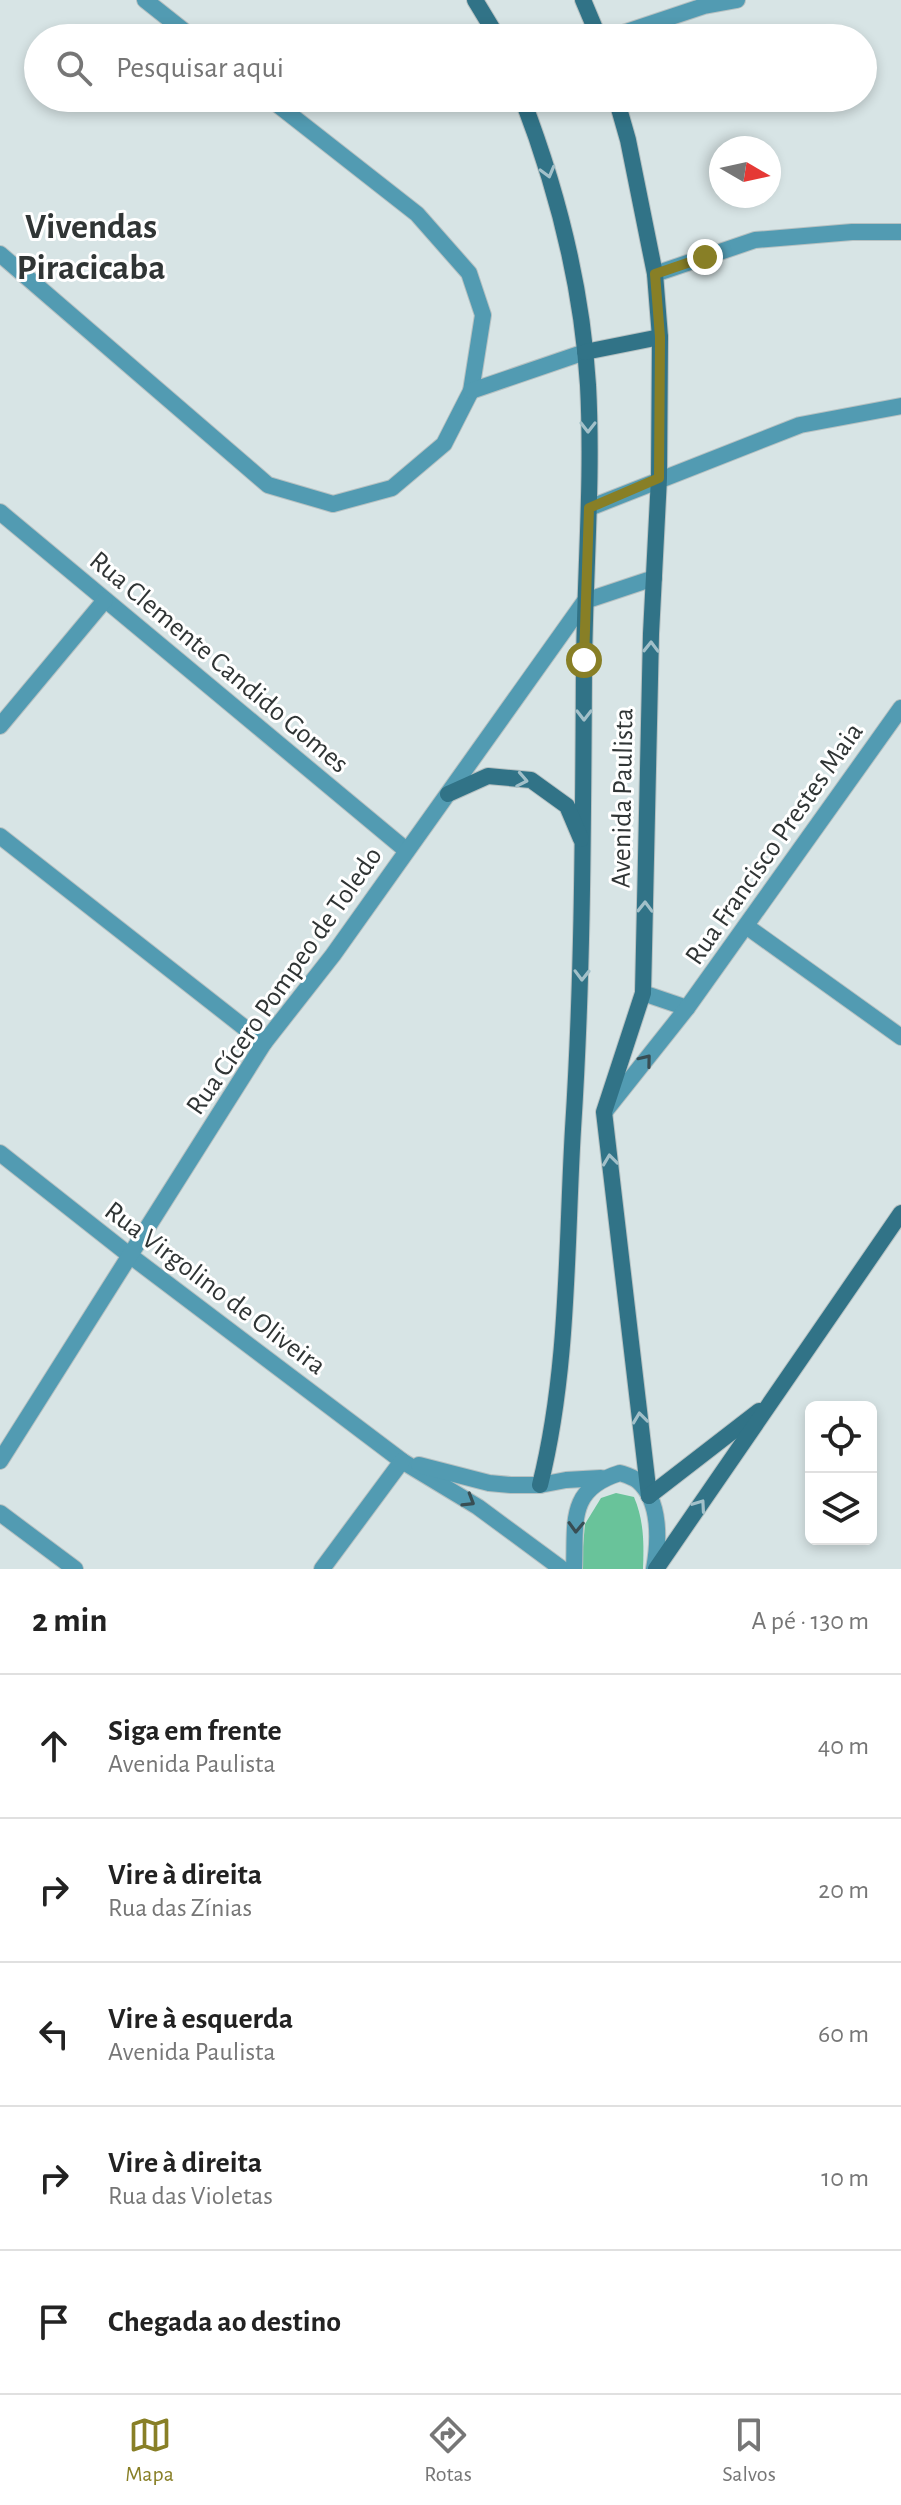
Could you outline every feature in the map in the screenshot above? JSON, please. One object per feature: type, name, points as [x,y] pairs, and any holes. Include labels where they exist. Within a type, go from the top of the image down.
[{"type":"street","points":[[145,0],[175,24]]},
{"type":"street","points":[[475,0],[490,24]]},
{"type":"street","points":[[583,0],[593,24]]},
{"type":"street","points":[[650,24],[704,6],[737,0]]},
{"type":"street","points":[[0,254],[268,485],[333,504],[392,488],[444,444],[471,391],[483,315],[469,273],[417,214],[287,112]]},
{"type":"street","name":"Avenida Paulista","points":[[528,112],[543,151],[574,270],[588,386],[581,1006],[561,1373],[551,1442],[540,1485]]},
{"type":"street","name":"Avenida Paulista","points":[[620,112],[655,274],[660,337],[659,478],[643,993],[604,1112],[649,1496]]},
{"type":"street","points":[[655,274],[755,240],[852,232],[901,232]]},
{"type":"street","points":[[471,391],[585,352],[660,337]]},
{"type":"street","points":[[589,508],[800,425],[901,406]]},
{"type":"street","name":"Rua Clemente Candido Gomes","points":[[0,512],[406,850]]},
{"type":"street","points":[[585,601],[654,578]]},
{"type":"street","points":[[0,726],[105,600]]},
{"type":"street","name":"Rua Cícero Pompeo de Toledo","points":[[0,1461],[264,1043],[333,955],[585,601]]},
{"type":"street","name":"Rua Francisco Prestes Maia","points":[[604,1112],[687,1008],[901,708]]},
{"type":"street","points":[[448,794],[488,776],[531,780],[567,806],[584,847]]},
{"type":"street","points":[[0,836],[264,1043]]},
{"type":"street","points":[[746,926],[901,1037]]},
{"type":"street","name":"Rua Francisco Prestes Maia","points":[[643,993],[687,1008]]},
{"type":"street","name":"Rua Virgolino de Oliveira","points":[[0,1153],[402,1461],[478,1507],[562,1569]]},
{"type":"street","points":[[655,1569],[901,1213]]},
{"type":"street","points":[[655,1569],[656,1514],[649,1496],[773,1401]]},
{"type":"street","points":[[322,1569],[402,1461]]},
{"type":"street","name":"Rua Virgolino de Oliveira","points":[[402,1461],[489,1483],[540,1485],[620,1473],[637,1480],[649,1496]]},
{"type":"street","points":[[574,1569],[576,1512],[585,1492],[601,1478]]},
{"type":"street","points":[[0,1513],[75,1569]]},
{"type":"green space","points":[[616,1493],[634,1497],[643,1532],[643,1569],[581,1569],[585,1524],[601,1498]]},
{"type":"district","name":"Vivendas Piracicaba","points":[[91,246]]},
{"type":"route","points":[[584,660],[589,508],[659,478],[660,337],[655,274],[705,257]]}]
